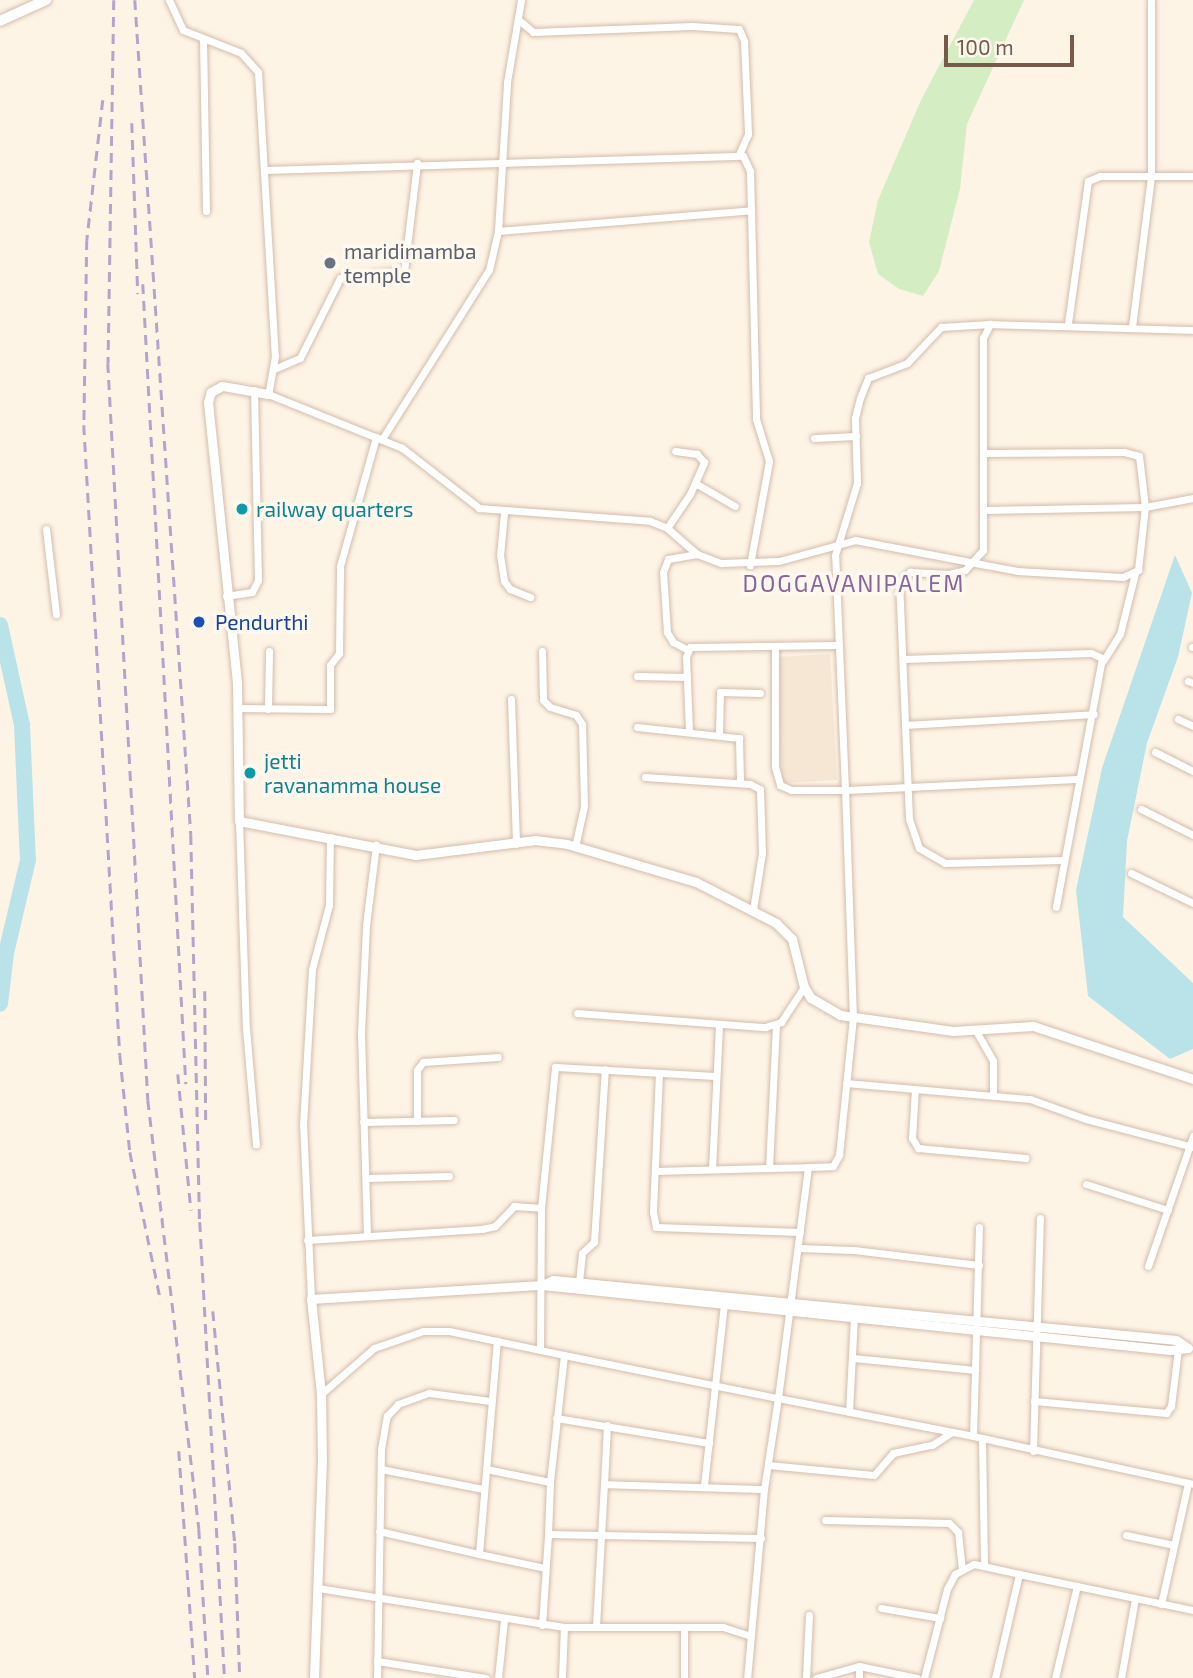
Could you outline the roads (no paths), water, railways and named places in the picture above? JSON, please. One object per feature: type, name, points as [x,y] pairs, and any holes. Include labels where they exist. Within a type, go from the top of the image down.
[{"type":"main road","points":[[0,21],[46,0]]},
{"type":"street","points":[[169,0],[183,30],[241,52],[258,72],[274,369],[268,394]]},
{"type":"street","points":[[238,708],[331,707],[330,665],[339,651],[340,566],[379,438],[471,303],[489,270],[498,231],[506,160],[507,82],[520,21],[521,0]]},
{"type":"street","points":[[1132,327],[1151,177],[1151,0]]},
{"type":"street","points":[[520,21],[533,32],[692,26],[739,29],[744,41],[748,134],[739,155]]},
{"type":"street","points":[[203,39],[206,211]]},
{"type":"street","points":[[265,170],[506,160],[739,155],[748,163],[751,210],[755,419],[769,461],[750,565]]},
{"type":"street","points":[[274,369],[300,358],[340,278],[404,271],[417,163]]},
{"type":"street","points":[[1068,323],[1088,181],[1100,176],[1193,176]]},
{"type":"street","points":[[498,231],[751,210]]},
{"type":"street","points":[[654,1171],[829,1167],[838,1160],[853,1018],[845,790],[836,645],[836,542],[857,483],[856,411],[868,378],[907,363],[942,327],[1068,323],[1193,330]]},
{"type":"street","points":[[990,324],[983,338],[983,550],[973,564],[949,574],[902,576],[899,589],[913,839],[935,861],[1062,860]]},
{"type":"street","points":[[256,1145],[246,1028],[238,708],[208,402],[211,393],[222,386],[254,390],[379,438],[412,453],[473,506],[504,513],[625,518],[667,527],[697,554],[721,563],[750,565],[779,561],[836,542],[875,542],[973,564],[1079,576],[1123,577],[1135,573]]},
{"type":"street","points":[[226,596],[252,592],[258,580],[254,390]]},
{"type":"street","points":[[814,438],[856,436]]},
{"type":"street","points":[[667,527],[695,483],[704,459],[675,450]]},
{"type":"street","points":[[984,453],[1136,454],[1144,468],[1142,550],[1120,634],[1103,661],[1062,860],[1056,907]]},
{"type":"street","points":[[695,483],[735,506]]},
{"type":"street","points":[[984,510],[1145,507],[1193,498]]},
{"type":"street","points":[[504,513],[500,555],[504,581],[510,589],[530,597]]},
{"type":"street","points":[[47,529],[56,614]]},
{"type":"street","points":[[688,650],[673,642],[667,632],[663,572],[668,559],[697,554]]},
{"type":"street","points":[[688,650],[698,645],[836,645]]},
{"type":"street","points":[[775,646],[775,767],[780,785],[791,790],[1078,779]]},
{"type":"street","points":[[688,650],[689,731]]},
{"type":"street","points":[[268,709],[269,651]]},
{"type":"street","points":[[542,651],[543,700],[550,707],[576,715],[582,724],[584,806],[575,847]]},
{"type":"street","points":[[903,659],[1091,653],[1103,661]]},
{"type":"street","points":[[637,676],[687,677]]},
{"type":"street","points":[[719,735],[720,692],[760,693]]},
{"type":"street","points":[[511,699],[516,844]]},
{"type":"street","points":[[905,724],[1094,714]]},
{"type":"street","points":[[1178,719],[1193,726]]},
{"type":"street","points":[[637,727],[689,731],[742,740],[740,783]]},
{"type":"street","points":[[1155,752],[1193,771]]},
{"type":"street","points":[[645,777],[740,783],[755,785],[762,792],[762,853],[753,910]]},
{"type":"street","points":[[1141,809],[1193,835]]},
{"type":"street","points":[[239,821],[428,856],[543,841],[575,847],[683,878],[753,910],[792,939],[804,987],[818,1005],[853,1018],[930,1029],[976,1031],[1032,1026],[1193,1079]]},
{"type":"street","points":[[314,1678],[321,1394],[307,1240],[304,1102],[313,958],[330,905],[330,837]]},
{"type":"street","points":[[367,1236],[362,1001],[376,845]]},
{"type":"street","points":[[1131,873],[1193,904]]},
{"type":"street","points":[[769,1168],[776,1025],[804,987]]},
{"type":"street","points":[[577,1013],[719,1026],[776,1025]]},
{"type":"street","points":[[712,1169],[719,1026]]},
{"type":"street","points":[[976,1031],[993,1061],[993,1095]]},
{"type":"street","points":[[417,1121],[417,1070],[423,1062],[498,1057]]},
{"type":"street","points":[[540,1350],[541,1209],[555,1067],[716,1076]]},
{"type":"street","points":[[579,1282],[582,1253],[594,1242],[605,1069]]},
{"type":"street","points":[[659,1073],[652,1218],[660,1229],[800,1233]]},
{"type":"street","points":[[846,1083],[1030,1099],[1098,1123],[1191,1146]]},
{"type":"street","points":[[915,1088],[912,1138],[918,1148],[1026,1158]]},
{"type":"street","points":[[363,1122],[454,1120]]},
{"type":"street","points":[[1148,1266],[1193,1136]]},
{"type":"street","points":[[747,1678],[748,1635],[761,1538],[764,1489],[792,1309],[808,1167]]},
{"type":"street","points":[[367,1178],[449,1176]]},
{"type":"street","points":[[1086,1184],[1168,1210]]},
{"type":"street","points":[[307,1240],[489,1227],[509,1208],[541,1209]]},
{"type":"street","points":[[1033,1451],[1039,1332],[1040,1218]]},
{"type":"street","points":[[973,1436],[979,1227]]},
{"type":"street","points":[[799,1248],[853,1250],[979,1265]]},
{"type":"street","points":[[542,1285],[553,1280],[579,1282],[854,1318],[977,1326]]},
{"type":"street","points":[[311,1299],[542,1285],[1039,1332],[1176,1340],[1186,1349],[1171,1406],[1166,1413],[1034,1401]]},
{"type":"street","points":[[704,1485],[724,1303]]},
{"type":"street","points":[[849,1412],[854,1318]]},
{"type":"street","points":[[321,1394],[374,1348],[402,1335],[434,1330],[715,1388],[973,1436],[1191,1483],[1161,1604]]},
{"type":"street","points":[[479,1553],[497,1341]]},
{"type":"street","points":[[541,1625],[550,1482],[564,1355]]},
{"type":"street","points":[[853,1358],[975,1370]]},
{"type":"street","points":[[377,1678],[382,1598],[379,1531],[384,1423],[398,1404],[436,1393],[490,1401]]},
{"type":"street","points":[[556,1418],[709,1443]]},
{"type":"street","points":[[596,1626],[607,1425]]},
{"type":"street","points":[[768,1465],[874,1475],[893,1453],[932,1445],[952,1432]]},
{"type":"street","points":[[982,1438],[984,1565]]},
{"type":"street","points":[[381,1469],[483,1489]]},
{"type":"street","points":[[486,1469],[550,1482]]},
{"type":"street","points":[[604,1483],[764,1489]]},
{"type":"street","points":[[825,1520],[949,1523],[958,1532],[962,1568],[947,1589],[924,1678]]},
{"type":"street","points":[[379,1531],[545,1568]]},
{"type":"street","points":[[548,1534],[761,1538]]},
{"type":"street","points":[[1126,1535],[1174,1545]]},
{"type":"street","points":[[962,1568],[984,1565],[1193,1610]]},
{"type":"street","points":[[995,1678],[1019,1574]]},
{"type":"street","points":[[1055,1678],[1077,1586]]},
{"type":"street","points":[[318,1588],[541,1625],[730,1628],[748,1635]]},
{"type":"street","points":[[1121,1678],[1135,1599]]},
{"type":"street","points":[[881,1608],[940,1618]]},
{"type":"street","points":[[806,1678],[809,1615]]},
{"type":"street","points":[[498,1678],[504,1620]]},
{"type":"street","points":[[562,1678],[564,1627]]},
{"type":"street","points":[[684,1627],[684,1678]]},
{"type":"street","points":[[377,1661],[486,1678]]},
{"type":"street","points":[[859,1666],[859,1678]]},
{"type":"street","points":[[816,1678],[859,1666],[917,1678]]},
{"type":"water","points":[[1175,555],[1192,593],[1178,657],[1147,743],[1127,841],[1123,917],[1193,983],[1193,1049],[1170,1059],[1088,996],[1076,890],[1102,768]]},
{"type":"waterway","points":[[0,625],[22,725],[28,860],[6,953],[0,1004]]},
{"type":"railway","points":[[114,0],[108,363],[148,1100],[199,1529],[208,1678]]},
{"type":"railway","points":[[135,0],[191,835],[200,1222],[225,1678]]},
{"type":"railway","points":[[103,100],[87,240],[84,425],[120,1055],[130,1152],[161,1302]]},
{"type":"railway","points":[[132,123],[138,294]]},
{"type":"railway","points":[[143,284],[186,1084]]},
{"type":"railway","points":[[205,991],[206,1124]]},
{"type":"railway","points":[[178,1074],[191,1210]]},
{"type":"railway","points":[[213,1311],[235,1543],[240,1678]]},
{"type":"railway","points":[[179,1451],[195,1678]]},
{"type":"place","name":"maridimamba temple","points":[[330,263]]},
{"type":"place","name":"railway quarters","points":[[242,509]]},
{"type":"place","name":"Pendurthi","points":[[199,622]]},
{"type":"place","name":"jetti ravanamma house","points":[[250,773]]},
{"type":"district","name":"DOGGAVANIPALEM","points":[[854,583]]}]
